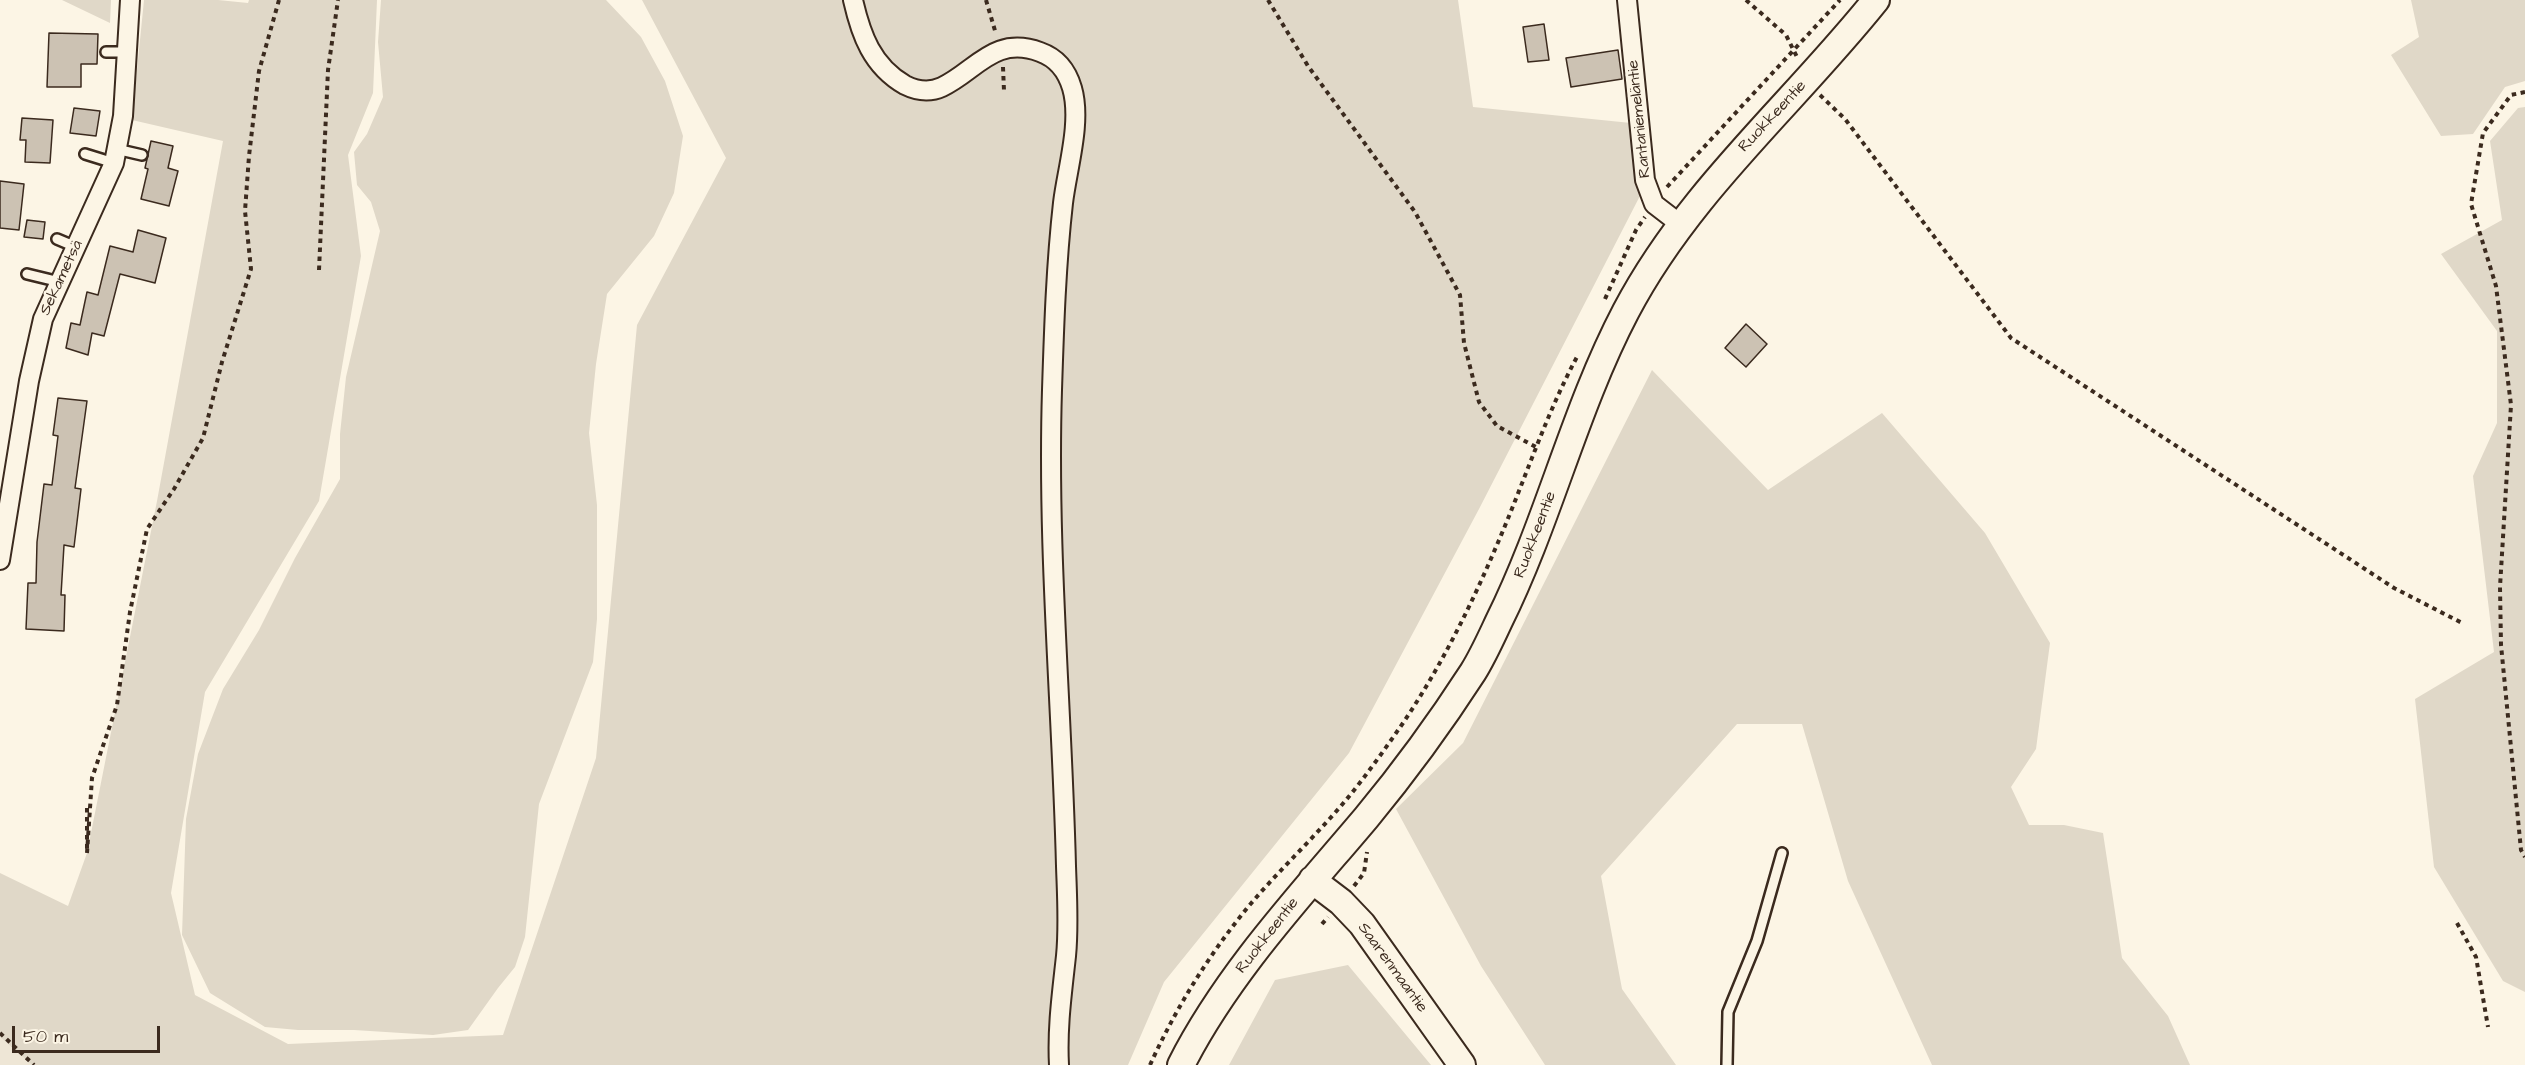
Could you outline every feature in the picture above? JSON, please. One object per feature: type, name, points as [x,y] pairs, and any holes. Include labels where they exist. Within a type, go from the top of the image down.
[{"type":"street","name":"Sekametsä","points":[[0,560],[28,381],[43,320],[115,156],[123,116],[130,0]]},
{"type":"street","points":[[853,0],[858,20],[874,57],[883,70],[910,87],[920,91],[942,87],[988,55],[1016,47],[1034,49],[1047,54],[1060,64],[1073,91],[1075,125],[1063,204],[1058,257],[1052,392],[1051,507],[1058,683],[1063,744],[1067,924],[1060,998],[1059,1065]]},
{"type":"street","name":"Rantaniemeläntie","points":[[1627,0],[1645,180],[1654,204]]},
{"type":"street","name":"Ruokkeentie","points":[[1181,1065],[1218,1000],[1312,880],[1367,817],[1433,734],[1478,665],[1514,592],[1602,361],[1627,310],[1680,224],[1728,166],[1847,37],[1876,0]]},
{"type":"street","points":[[1654,204],[1680,224]]},
{"type":"street","name":"Saarenmaantie","points":[[1312,880],[1341,902],[1362,924],[1462,1065]]},
{"type":"lane","points":[[106,52],[127,52]]},
{"type":"lane","points":[[85,154],[142,155]]},
{"type":"lane","points":[[57,238],[76,248]]},
{"type":"lane","points":[[27,274],[60,282]]},
{"type":"lane","points":[[1727,1065],[1728,1012],[1757,941],[1782,853]]},
{"type":"path","points":[[87,808],[87,853],[92,778],[117,705],[130,612],[147,530],[203,438],[222,362],[251,269],[244,211],[249,156],[259,71],[279,0]]},
{"type":"path","points":[[319,270],[328,70],[338,0]]},
{"type":"path","points":[[1269,0],[1308,66],[1369,146],[1415,212],[1460,295],[1464,343],[1479,402],[1497,426],[1536,447]]},
{"type":"path","points":[[1746,0],[1786,35],[1807,81],[1845,119],[2011,338],[2394,588],[2464,624]]},
{"type":"path","points":[[1604,301],[1636,230],[1654,204],[1685,165],[1840,0]]},
{"type":"path","points":[[2525,92],[2511,95],[2483,133],[2471,204],[2496,286],[2511,405],[2500,587],[2501,645],[2521,850],[2525,857]]},
{"type":"path","points":[[1150,1065],[1165,1031],[1202,968],[1248,907],[1346,799],[1402,724],[1435,671],[1468,611],[1563,383],[1582,349]]},
{"type":"path","points":[[2457,924],[2476,957],[2488,1027]]},
{"type":"path","points":[[0,1033],[34,1065]]},
{"type":"shaded area","points":[[62,0],[111,0],[110,23]]},
{"type":"shaded area","points":[[144,0],[218,0],[248,3],[249,0],[377,0],[373,93],[348,155],[361,256],[319,501],[205,692],[171,893],[195,995],[288,1044],[503,1035],[596,758],[637,325],[726,158],[642,0],[1458,0],[1473,107],[1631,123],[1643,190],[1479,509],[1349,753],[1164,982],[1128,1065],[32,1065],[0,1037],[0,873],[68,906],[87,853],[157,501],[223,141],[132,120]]},
{"type":"shaded area","points":[[381,0],[606,0],[641,37],[665,81],[683,136],[674,193],[654,236],[607,294],[596,364],[589,433],[597,505],[597,619],[593,662],[539,804],[525,937],[515,967],[468,1030],[433,1035],[265,1027],[210,993],[182,935],[186,819],[198,754],[223,689],[259,630],[295,558],[340,479],[340,434],[346,377],[380,231],[371,202],[357,185],[354,152],[367,134],[383,97],[378,42]]},
{"type":"shaded area","points":[[2411,0],[2525,0],[2525,81],[2505,87],[2473,134],[2441,136],[2391,55],[2419,37]]},
{"type":"shaded area","points":[[2525,107],[2525,992],[2503,981],[2434,867],[2415,699],[2494,652],[2473,476],[2497,423],[2497,331],[2441,254],[2502,220],[2490,141],[2518,108]]},
{"type":"shaded area","points":[[1652,370],[1768,490],[1882,413],[1985,533],[2050,643],[2036,749],[2011,787],[2029,825],[2064,825],[2103,833],[2122,958],[2168,1016],[2190,1065],[1932,1065],[1848,881],[1802,724],[1737,724],[1601,876],[1622,989],[1676,1065],[1545,1065],[1481,966],[1396,809],[1463,743]]},
{"type":"shaded area","points":[[1348,965],[1431,1065],[1229,1065],[1275,980]]},
{"type":"shaded area","points":[[0,1037],[32,1065],[0,1065]]},
{"type":"building","points":[[1544,24],[1549,60],[1528,62],[1523,27]]},
{"type":"building","points":[[49,33],[98,34],[97,64],[81,64],[81,87],[47,87]]},
{"type":"building","points":[[1618,50],[1622,79],[1571,87],[1566,58]]},
{"type":"building","points":[[74,108],[100,111],[96,136],[70,133]]},
{"type":"building","points":[[22,118],[53,120],[50,163],[25,162],[26,140],[20,140]]},
{"type":"building","points":[[151,141],[173,146],[168,168],[178,171],[169,206],[141,199],[148,169],[145,168]]},
{"type":"building","points":[[0,181],[24,184],[19,230],[0,228]]},
{"type":"building","points":[[27,220],[45,222],[43,239],[24,237]]},
{"type":"building","points":[[138,230],[166,238],[155,283],[120,274],[104,336],[92,333],[88,355],[66,348],[71,323],[80,325],[87,292],[98,295],[110,246],[133,252]]},
{"type":"building","points":[[1746,324],[1767,344],[1746,367],[1725,348]]},
{"type":"building","points":[[58,398],[87,401],[75,488],[81,489],[74,547],[64,545],[61,595],[65,595],[64,631],[26,629],[28,583],[36,583],[37,542],[44,484],[52,485],[58,436],[53,435]]}]
